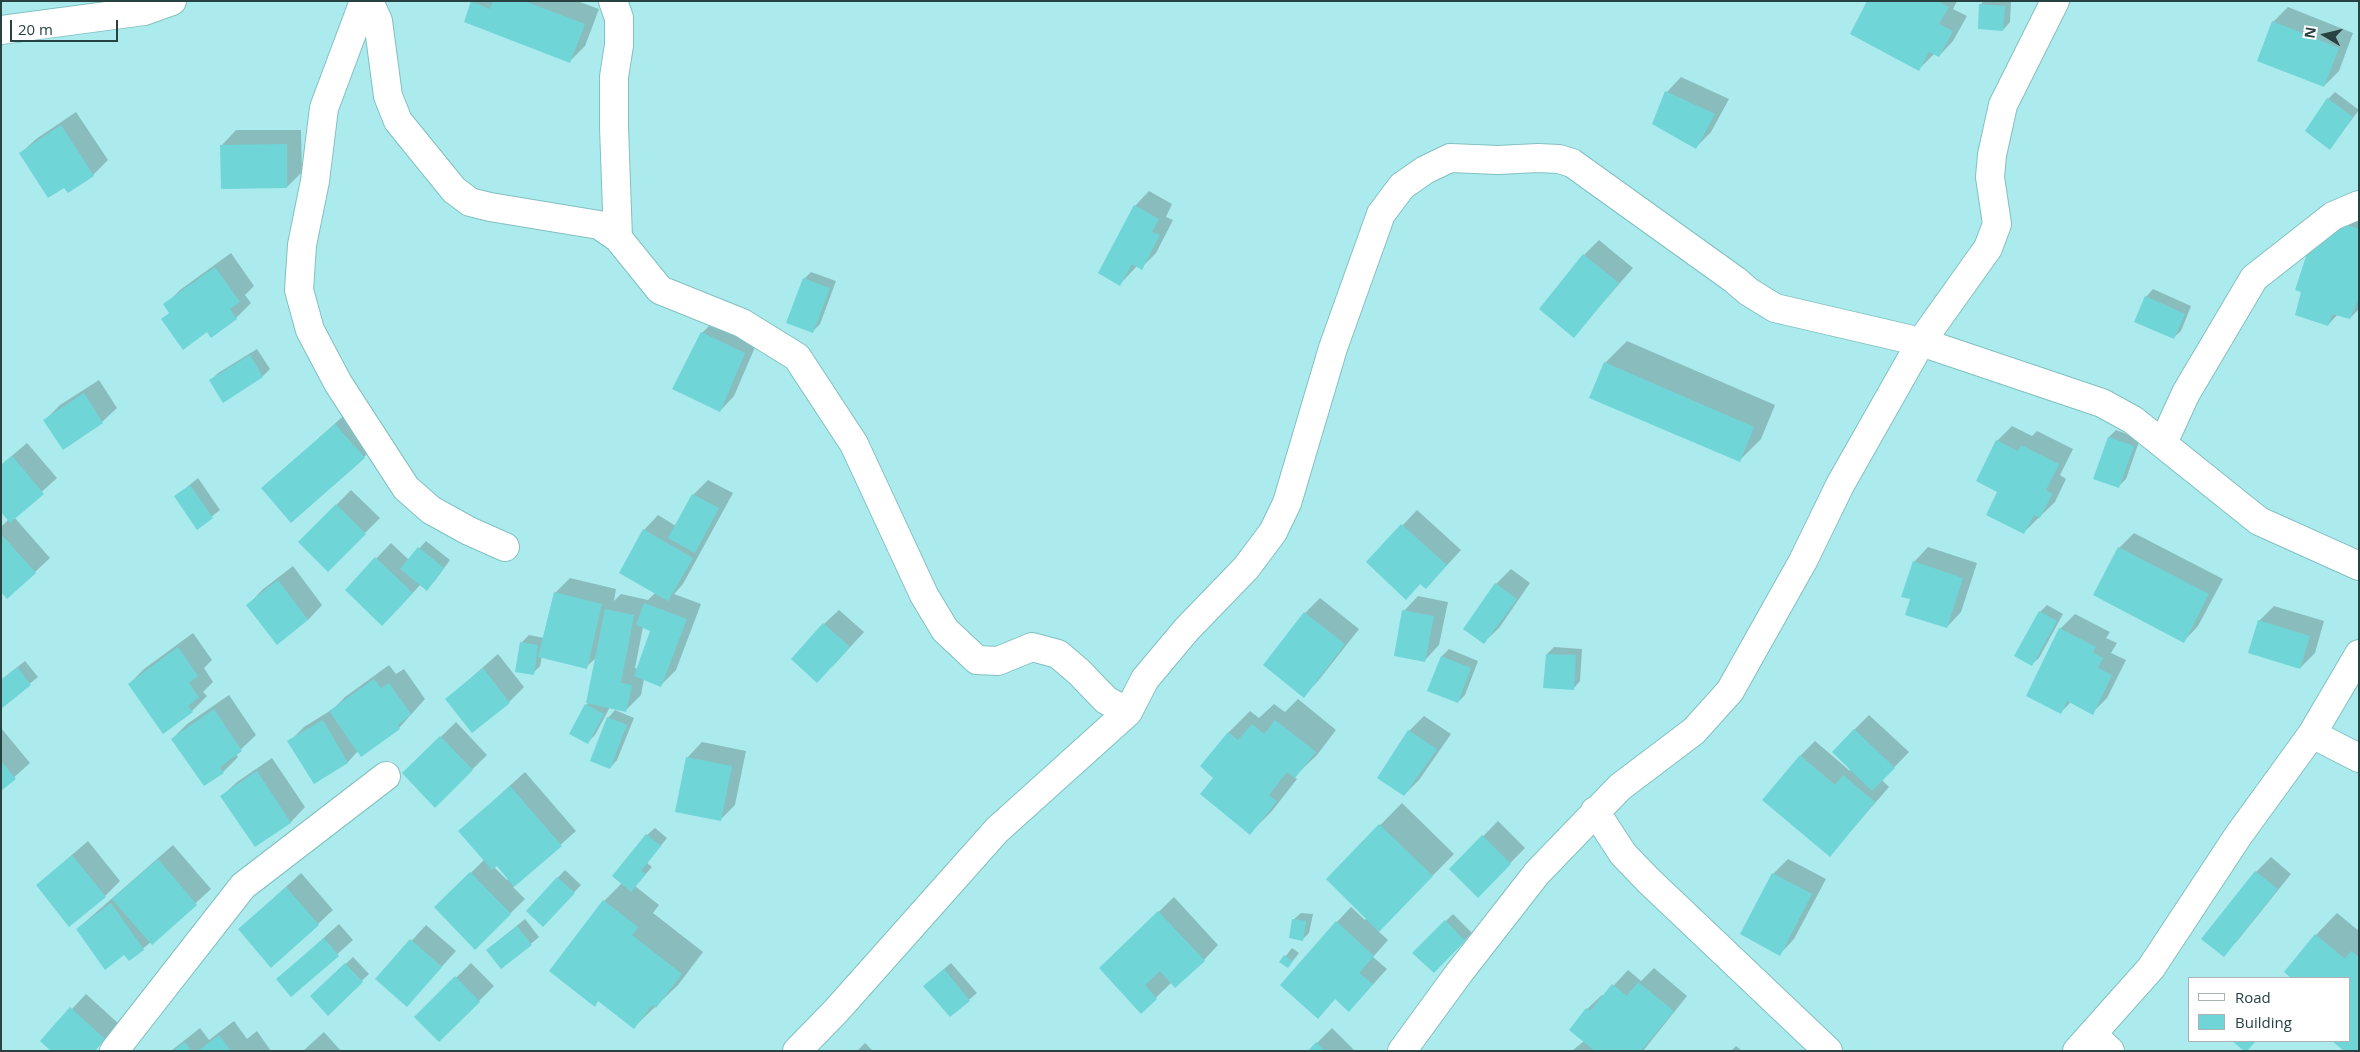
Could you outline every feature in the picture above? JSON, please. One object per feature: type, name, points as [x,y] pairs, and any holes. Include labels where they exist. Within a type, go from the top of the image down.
[{"type":"street","points":[[1,30],[144,11],[172,1]]},
{"type":"street","points":[[364,1],[324,108],[316,182],[302,245],[299,290],[310,330],[338,383],[406,488],[431,510],[468,531],[505,547]]},
{"type":"street","points":[[369,1],[378,21],[388,96],[398,121],[454,190],[470,202],[599,225],[618,238],[660,290],[742,323],[797,357],[854,444],[924,596],[945,630],[977,660],[998,661],[1032,647],[1058,654],[1079,672],[1106,700],[1128,712]]},
{"type":"street","points":[[613,1],[619,18],[619,45],[614,78],[618,238]]},
{"type":"street","points":[[1402,1051],[1459,973],[1537,873],[1620,787],[1694,731],[1730,691],[1803,561],[1840,485],[1921,342],[1988,248],[1997,224],[1990,177],[1992,155],[2004,105],[2055,1]]},
{"type":"street","points":[[797,1051],[836,1011],[997,830],[1128,712],[1145,679],[1187,629],[1246,568],[1273,532],[1287,503],[1334,348],[1381,214],[1402,186],[1425,170],[1450,158],[1498,160],[1538,158],[1559,159],[1572,163],[1749,292],[1775,308],[1921,342],[2102,402],[2133,420],[2259,520],[2301,542],[2359,566]]},
{"type":"street","points":[[2162,443],[2186,393],[2254,278],[2333,216],[2359,204]]},
{"type":"street","points":[[2093,1045],[2151,968],[2238,836],[2312,734],[2359,654]]},
{"type":"street","points":[[2312,734],[2359,758]]},
{"type":"street","points":[[114,1051],[243,886],[386,776]]},
{"type":"street","points":[[1595,811],[1623,854],[1649,881],[1828,1051]]},
{"type":"building","points":[[471,1],[490,9],[493,1],[524,1],[585,24],[570,63],[464,22]]},
{"type":"building","points":[[1867,1],[1937,1],[1949,7],[1939,24],[1953,31],[1939,57],[1929,52],[1919,71],[1850,34]]},
{"type":"building","points":[[1979,4],[2005,6],[2003,31],[1978,29]]},
{"type":"building","points":[[2272,21],[2339,48],[2324,87],[2257,61]]},
{"type":"building","points":[[1665,91],[1715,114],[1696,149],[1652,124]]},
{"type":"building","points":[[2327,98],[2353,117],[2330,150],[2305,131]]},
{"type":"building","points":[[61,125],[94,176],[68,193],[64,188],[48,198],[19,153]]},
{"type":"building","points":[[287,144],[287,188],[221,189],[220,145]]},
{"type":"building","points":[[1134,205],[1159,219],[1152,232],[1160,235],[1142,270],[1132,264],[1120,286],[1098,273]]},
{"type":"building","points":[[2330,220],[2359,229],[2359,298],[2350,319],[2332,314],[2328,326],[2295,315],[2301,292],[2295,290],[2313,235]]},
{"type":"building","points":[[1583,254],[1619,283],[1574,338],[1539,309]]},
{"type":"building","points":[[215,267],[240,302],[230,309],[237,319],[211,338],[207,332],[183,350],[161,319],[169,313],[163,304]]},
{"type":"building","points":[[803,278],[830,288],[813,333],[786,323]]},
{"type":"building","points":[[2145,296],[2185,314],[2174,339],[2134,322]]},
{"type":"building","points":[[701,332],[745,353],[720,412],[672,389]]},
{"type":"building","points":[[250,355],[263,377],[223,403],[209,380]]},
{"type":"building","points":[[1604,362],[1754,427],[1740,462],[1589,398]]},
{"type":"building","points":[[84,393],[103,423],[63,450],[43,420]]},
{"type":"building","points":[[335,424],[365,458],[291,523],[261,488]]},
{"type":"building","points":[[2108,437],[2134,446],[2119,488],[2093,479]]},
{"type":"building","points":[[1996,440],[2018,451],[2021,445],[2059,464],[2046,490],[2052,494],[2040,518],[2034,515],[2024,534],[1986,515],[1997,492],[1976,481]]},
{"type":"building","points":[[12,456],[44,494],[10,523],[1,512],[1,465]]},
{"type":"building","points":[[190,485],[213,518],[197,530],[174,496]]},
{"type":"building","points":[[692,494],[719,508],[695,553],[668,538]]},
{"type":"building","points":[[336,504],[366,534],[328,572],[298,542]]},
{"type":"building","points":[[1401,524],[1447,565],[1426,589],[1420,584],[1406,600],[1366,562]]},
{"type":"building","points":[[643,529],[693,558],[668,601],[619,573]]},
{"type":"building","points":[[1,534],[36,573],[7,599],[1,592]]},
{"type":"building","points":[[418,547],[444,568],[427,591],[400,569]]},
{"type":"building","points":[[2118,547],[2209,594],[2184,643],[2093,595]]},
{"type":"building","points":[[375,557],[413,593],[382,626],[345,590]]},
{"type":"building","points":[[1913,561],[1963,578],[1947,628],[1905,615],[1910,599],[1901,597]]},
{"type":"building","points":[[278,580],[308,620],[277,645],[246,605]]},
{"type":"building","points":[[1495,583],[1517,599],[1484,644],[1463,629]]},
{"type":"building","points":[[554,592],[602,604],[587,669],[538,657]]},
{"type":"building","points":[[644,603],[687,619],[661,687],[634,676],[650,631],[636,625]]},
{"type":"building","points":[[605,609],[634,615],[621,683],[632,685],[626,712],[586,703]]},
{"type":"building","points":[[1402,610],[1434,616],[1425,662],[1394,656]]},
{"type":"building","points":[[2039,611],[2057,621],[2032,666],[2014,656]]},
{"type":"building","points":[[1304,612],[1345,644],[1304,698],[1263,665]]},
{"type":"building","points":[[2258,620],[2310,636],[2300,669],[2248,653]]},
{"type":"building","points":[[823,623],[850,647],[817,683],[791,659]]},
{"type":"building","points":[[2059,628],[2096,647],[2093,653],[2103,658],[2098,668],[2112,675],[2093,715],[2067,701],[2061,714],[2026,696]]},
{"type":"building","points":[[520,642],[538,645],[534,675],[515,672]]},
{"type":"building","points":[[178,647],[198,676],[189,683],[199,697],[188,706],[193,712],[163,734],[128,684]]},
{"type":"building","points":[[1546,654],[1576,655],[1574,690],[1543,688]]},
{"type":"building","points":[[1441,656],[1471,668],[1458,703],[1427,691]]},
{"type":"building","points":[[17,667],[31,685],[1,709],[1,680]]},
{"type":"building","points":[[483,668],[510,703],[472,733],[445,699]]},
{"type":"building","points":[[374,679],[381,688],[389,683],[411,714],[398,725],[400,729],[361,757],[329,711]]},
{"type":"building","points":[[585,704],[604,714],[588,744],[569,734]]},
{"type":"building","points":[[214,709],[242,751],[220,767],[224,773],[204,786],[171,739]]},
{"type":"building","points":[[607,717],[627,725],[610,769],[590,761]]},
{"type":"building","points":[[323,720],[348,763],[314,784],[287,741]]},
{"type":"building","points":[[1275,720],[1316,752],[1295,778],[1287,772],[1269,795],[1277,801],[1250,835],[1200,794],[1213,778],[1200,766],[1228,732],[1238,740],[1252,724],[1264,734]]},
{"type":"building","points":[[1854,729],[1895,768],[1872,791],[1832,752]]},
{"type":"building","points":[[1408,730],[1437,749],[1404,796],[1377,778]]},
{"type":"building","points":[[440,736],[473,770],[435,808],[402,773]]},
{"type":"building","points":[[1800,755],[1835,785],[1843,775],[1875,802],[1830,857],[1762,800]]},
{"type":"building","points":[[686,757],[732,766],[721,821],[675,812]]},
{"type":"building","points":[[1,761],[16,779],[1,791]]},
{"type":"building","points":[[257,771],[291,823],[255,847],[220,796]]},
{"type":"building","points":[[510,786],[562,846],[514,887],[497,866],[492,870],[458,831]]},
{"type":"building","points":[[1379,824],[1433,876],[1379,932],[1326,879]]},
{"type":"building","points":[[646,834],[661,846],[641,871],[646,874],[631,892],[612,876]]},
{"type":"building","points":[[1482,835],[1511,864],[1478,898],[1449,869]]},
{"type":"building","points":[[72,855],[106,897],[69,927],[36,885]]},
{"type":"building","points":[[158,859],[197,905],[152,945],[112,899]]},
{"type":"building","points":[[2255,871],[2278,889],[2224,957],[2201,939]]},
{"type":"building","points":[[470,872],[511,914],[475,950],[434,907]]},
{"type":"building","points":[[1772,873],[1812,894],[1780,956],[1740,934]]},
{"type":"building","points":[[557,877],[575,893],[543,927],[526,911]]},
{"type":"building","points":[[286,887],[319,925],[271,968],[238,929]]},
{"type":"building","points":[[603,900],[638,927],[632,935],[682,974],[656,1008],[652,1005],[634,1029],[598,1001],[595,1007],[549,971]]},
{"type":"building","points":[[111,903],[144,950],[129,961],[124,955],[105,970],[76,929]]},
{"type":"building","points":[[1158,911],[1205,961],[1175,988],[1160,971],[1145,985],[1157,999],[1141,1014],[1099,968]]},
{"type":"building","points":[[1292,919],[1306,921],[1303,941],[1289,938]]},
{"type":"building","points":[[1445,920],[1465,941],[1434,973],[1412,953]]},
{"type":"building","points":[[1336,921],[1374,956],[1359,973],[1373,984],[1349,1012],[1335,999],[1318,1019],[1280,985]]},
{"type":"building","points":[[517,926],[532,945],[501,969],[486,950]]},
{"type":"building","points":[[2315,934],[2345,959],[2351,951],[2359,957],[2359,1049],[2357,1051],[2344,1051],[2333,1042],[2350,1042],[2350,977],[2290,977],[2284,972]]},
{"type":"building","points":[[324,938],[339,956],[291,997],[276,979]]},
{"type":"building","points":[[410,939],[442,967],[407,1007],[375,979]]},
{"type":"building","points":[[1284,955],[1293,961],[1288,968],[1279,962]]},
{"type":"building","points":[[345,963],[363,982],[328,1016],[310,996]]},
{"type":"building","points":[[944,969],[970,1001],[950,1017],[923,986]]},
{"type":"building","points":[[455,976],[480,1002],[439,1042],[414,1017]]},
{"type":"building","points":[[1638,982],[1674,1011],[1641,1051],[1595,1051],[1569,1030],[1586,1008],[1590,1011],[1612,984],[1627,996]]},
{"type":"building","points":[[70,1007],[105,1039],[95,1051],[51,1051],[40,1041]]},
{"type":"building","points":[[219,1035],[231,1051],[198,1051]]},
{"type":"building","points":[[185,1042],[191,1051],[173,1051]]},
{"type":"building","points":[[1316,1042],[1325,1051],[1308,1051]]},
{"type":"building","points":[[2233,1042],[2255,1042],[2247,1051],[2244,1051]]}]
